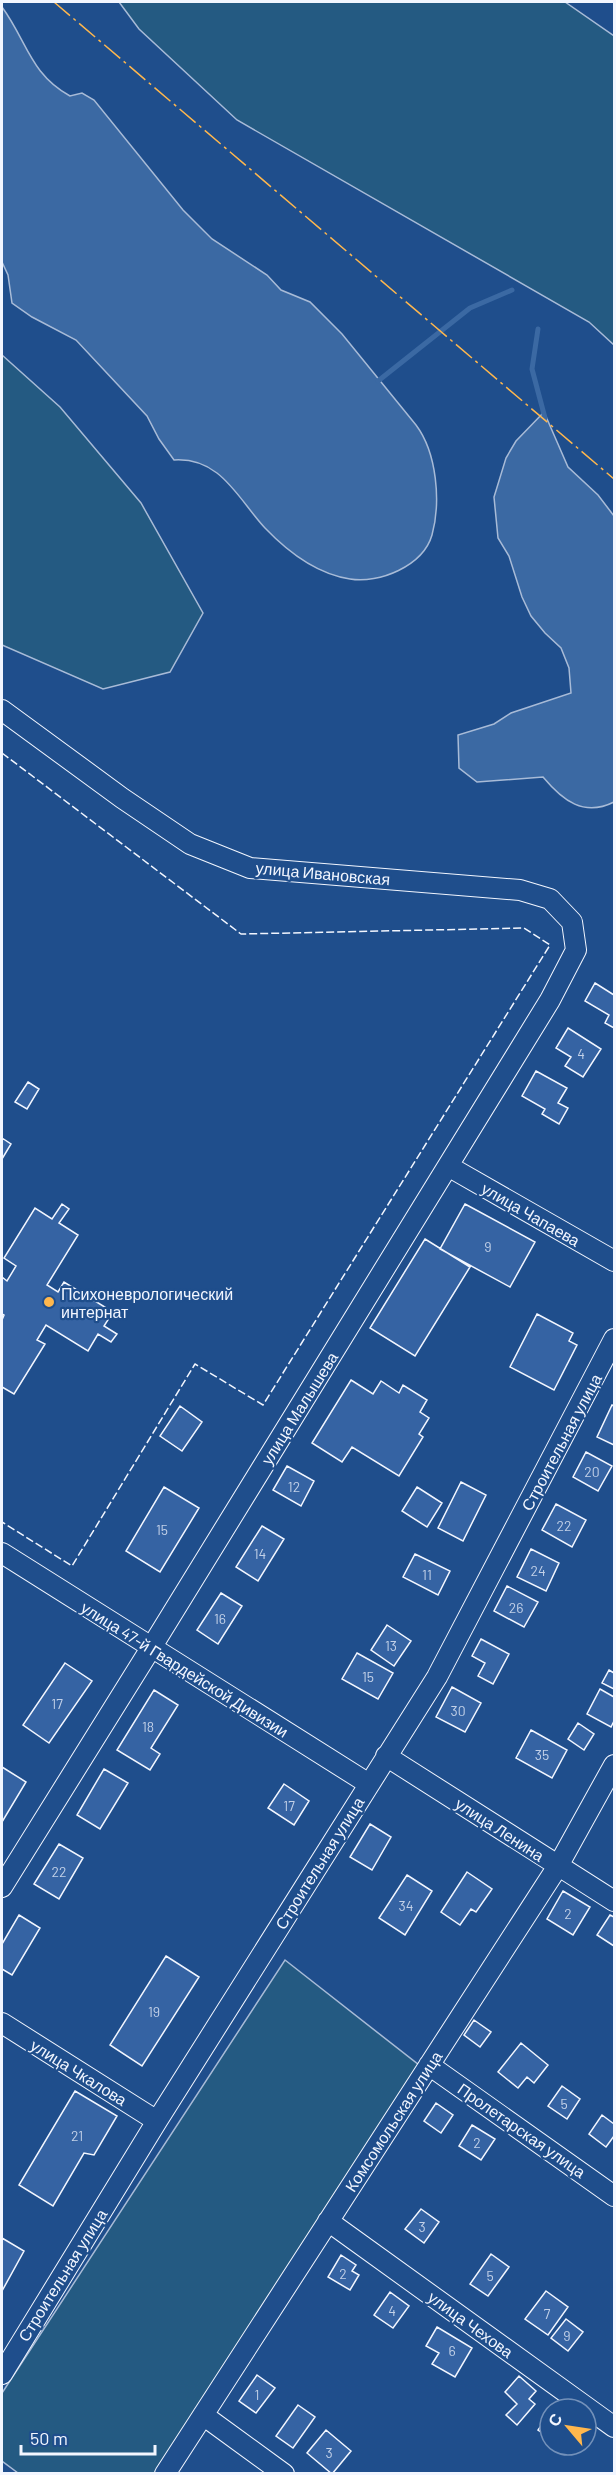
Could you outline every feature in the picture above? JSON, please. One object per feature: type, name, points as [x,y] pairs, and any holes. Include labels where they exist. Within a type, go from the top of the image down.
[{"type":"street","name":"улица Ивановская","points":[[2,710],[122,798],[190,844],[250,868],[520,890],[549,899],[572,922]]},
{"type":"street","name":"улица Малышева","points":[[2,1887],[152,1648],[550,1000],[576,950],[572,922]]},
{"type":"street","name":"улица Чапаева","points":[[448,1166],[615,1261]]},
{"type":"street","name":"Строительная улица","points":[[2,2374],[157,2121],[436,1677],[615,1339]]},
{"type":"street","name":"улица 47-й Гвардейской Дивизии","points":[[2,1553],[369,1784]]},
{"type":"street","name":"улица Ленина","points":[[386,1756],[615,1901]]},
{"type":"street","name":"Комсомольская улица","points":[[165,2474],[558,1866],[615,1765]]},
{"type":"street","name":"улица Чкалова","points":[[2,2023],[157,2121]]},
{"type":"street","name":"Пролетарская улица","points":[[429,2065],[615,2196]]},
{"type":"street","name":"улица Чехова","points":[[328,2221],[615,2427]]},
{"type":"street","points":[[203,2415],[284,2474]]},
{"type":"shaded area","points":[[119,2],[565,2],[614,36],[614,345],[589,322],[237,120],[139,29]]},
{"type":"shaded area","points":[[2,7],[30,56],[46,78],[70,96],[82,93],[94,100],[183,210],[212,239],[267,275],[281,290],[310,302],[342,334],[416,425],[429,449],[433,463],[436,508],[432,535],[427,546],[410,564],[374,579],[361,580],[326,572],[303,560],[265,528],[237,493],[216,473],[204,465],[174,460],[159,439],[147,416],[76,340],[32,317],[12,303],[8,275],[2,262]]},
{"type":"shaded area","points":[[2,355],[60,407],[141,503],[203,613],[170,672],[103,689],[2,645]]},
{"type":"shaded area","points":[[544,412],[568,467],[598,495],[614,516],[614,802],[593,808],[575,804],[566,799],[543,777],[477,782],[459,768],[458,735],[494,724],[511,713],[571,693],[569,668],[561,648],[531,616],[522,597],[509,556],[498,538],[494,497],[506,458],[516,441]]},
{"type":"shaded area","points":[[285,1960],[419,2065],[156,2473],[18,2473],[2,2461],[2,2393]]},
{"type":"building","points":[[595,983],[614,995],[614,1028],[605,1023],[609,1015],[585,1001]]},
{"type":"building","points":[[568,1028],[601,1049],[583,1077],[565,1066],[571,1057],[556,1048]]},
{"type":"building","points":[[536,1071],[567,1088],[558,1103],[568,1108],[559,1124],[542,1114],[545,1109],[522,1096]]},
{"type":"building","points":[[28,1082],[39,1089],[27,1109],[15,1102]]},
{"type":"building","points":[[2,1138],[11,1144],[2,1159]]},
{"type":"building","name":"Психоневрологический интернат","points":[[62,1204],[69,1209],[59,1223],[78,1235],[47,1285],[58,1292],[64,1282],[113,1312],[104,1326],[117,1334],[111,1342],[98,1334],[88,1351],[46,1325],[37,1340],[45,1344],[14,1394],[2,1387],[2,1320],[4,1315],[2,1314],[2,1277],[7,1281],[16,1266],[4,1258],[35,1208],[52,1219]]},
{"type":"building","points":[[465,1204],[535,1242],[510,1287],[440,1249]]},
{"type":"building","points":[[425,1239],[470,1267],[415,1356],[370,1328]]},
{"type":"building","points":[[537,1314],[573,1333],[569,1341],[577,1345],[554,1390],[510,1367]]},
{"type":"building","points":[[351,1380],[373,1394],[381,1381],[399,1393],[403,1385],[427,1400],[420,1412],[429,1418],[419,1434],[423,1437],[399,1476],[352,1447],[342,1462],[312,1443]]},
{"type":"building","points":[[612,1405],[614,1406],[614,1445],[597,1437]]},
{"type":"building","points":[[180,1406],[202,1422],[182,1451],[160,1436]]},
{"type":"building","points":[[586,1452],[612,1466],[598,1491],[573,1477]]},
{"type":"building","points":[[287,1466],[314,1481],[301,1506],[273,1490]]},
{"type":"building","points":[[461,1482],[486,1495],[463,1541],[438,1528]]},
{"type":"building","points":[[164,1487],[199,1508],[160,1572],[126,1551]]},
{"type":"building","points":[[417,1487],[442,1503],[427,1527],[402,1511]]},
{"type":"building","points":[[556,1504],[586,1520],[572,1547],[542,1530]]},
{"type":"building","points":[[262,1526],[284,1539],[258,1581],[236,1567]]},
{"type":"building","points":[[531,1549],[559,1563],[546,1591],[517,1577]]},
{"type":"building","points":[[415,1554],[450,1571],[438,1595],[403,1577]]},
{"type":"building","points":[[507,1586],[538,1602],[524,1627],[494,1611]]},
{"type":"building","points":[[221,1593],[242,1606],[218,1644],[197,1630]]},
{"type":"building","points":[[387,1625],[411,1641],[394,1666],[371,1650]]},
{"type":"building","points":[[481,1639],[509,1654],[493,1684],[478,1676],[485,1663],[472,1656]]},
{"type":"building","points":[[357,1653],[393,1673],[378,1699],[342,1679]]},
{"type":"building","points":[[65,1663],[92,1681],[49,1743],[23,1725]]},
{"type":"building","points":[[609,1670],[614,1673],[614,1689],[602,1683]]},
{"type":"building","points":[[452,1687],[481,1703],[465,1732],[436,1717]]},
{"type":"building","points":[[600,1689],[614,1697],[614,1721],[611,1727],[587,1714]]},
{"type":"building","points":[[154,1690],[178,1705],[151,1748],[160,1754],[150,1770],[117,1750]]},
{"type":"building","points":[[578,1723],[594,1734],[584,1750],[568,1739]]},
{"type":"building","points":[[531,1730],[567,1750],[552,1778],[516,1758]]},
{"type":"building","points":[[2,1767],[26,1782],[2,1822]]},
{"type":"building","points":[[104,1769],[128,1783],[100,1829],[77,1815]]},
{"type":"building","points":[[284,1784],[309,1801],[294,1825],[268,1808]]},
{"type":"building","points":[[370,1824],[391,1837],[372,1870],[350,1857]]},
{"type":"building","points":[[59,1844],[83,1858],[59,1899],[34,1884]]},
{"type":"building","points":[[467,1872],[492,1889],[476,1912],[471,1909],[460,1925],[441,1912]]},
{"type":"building","points":[[407,1875],[432,1891],[405,1935],[379,1918]]},
{"type":"building","points":[[563,1891],[590,1907],[573,1935],[547,1919]]},
{"type":"building","points":[[19,1915],[40,1928],[12,1975],[2,1969],[2,1944]]},
{"type":"building","points":[[610,1915],[614,1917],[614,1946],[597,1935]]},
{"type":"building","points":[[166,1956],[199,1977],[142,2066],[110,2045]]},
{"type":"building","points":[[474,2020],[491,2032],[480,2047],[464,2035]]},
{"type":"building","points":[[521,2043],[548,2065],[534,2083],[527,2077],[518,2088],[498,2072]]},
{"type":"building","points":[[562,2086],[580,2099],[567,2119],[548,2106]]},
{"type":"building","points":[[75,2091],[117,2116],[94,2155],[84,2153],[53,2206],[19,2185]]},
{"type":"building","points":[[436,2103],[453,2115],[441,2133],[424,2121]]},
{"type":"building","points":[[602,2115],[614,2124],[614,2136],[606,2147],[589,2134]]},
{"type":"building","points":[[472,2125],[495,2139],[481,2160],[459,2146]]},
{"type":"building","points":[[421,2209],[439,2222],[424,2243],[405,2229]]},
{"type":"building","points":[[2,2238],[24,2251],[2,2291]]},
{"type":"building","points":[[491,2254],[509,2267],[488,2296],[470,2284]]},
{"type":"building","points":[[341,2255],[356,2265],[352,2271],[359,2275],[350,2290],[328,2277]]},
{"type":"building","points":[[546,2291],[568,2307],[548,2335],[525,2319]]},
{"type":"building","points":[[390,2292],[409,2306],[393,2328],[374,2315]]},
{"type":"building","points":[[566,2319],[583,2332],[568,2351],[551,2338]]},
{"type":"building","points":[[437,2327],[472,2348],[455,2377],[432,2364],[439,2353],[426,2346]]},
{"type":"building","points":[[257,2375],[275,2388],[256,2413],[239,2401]]},
{"type":"building","points":[[519,2376],[536,2391],[529,2399],[535,2404],[517,2425],[506,2415],[517,2404],[505,2392]]},
{"type":"building","points":[[298,2405],[315,2417],[293,2448],[276,2436]]},
{"type":"building","points":[[326,2430],[351,2451],[332,2474],[307,2453]]},
{"type":"waterway","points":[[378,381],[470,308],[512,290]]},
{"type":"waterway","points":[[538,329],[532,369],[545,418]]},
{"type":"fence","points":[[2,753],[241,934],[524,928],[550,945],[263,1405],[195,1364],[72,1566],[2,1522]]},
{"type":"power","points":[[54,2],[614,479]]},
{"type":"place","name":"Психоневрологический интернат","points":[[49,1302]]}]
